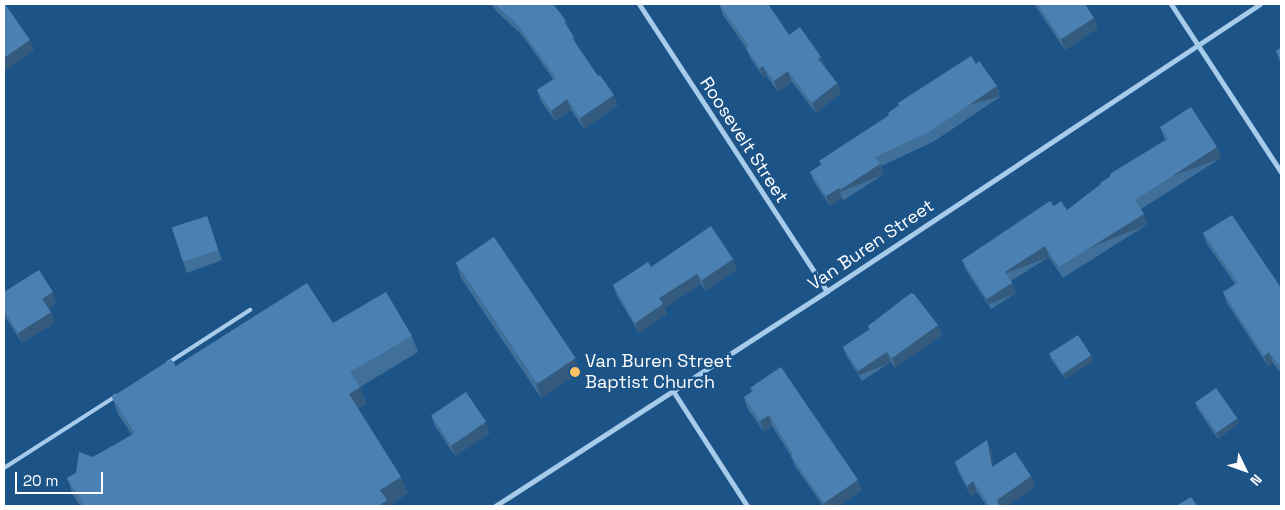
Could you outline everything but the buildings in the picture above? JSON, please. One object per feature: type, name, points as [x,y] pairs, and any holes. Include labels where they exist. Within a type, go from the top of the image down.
[{"type":"street","name":"Roosevelt Street","points":[[639,4],[827,291]]},
{"type":"street","points":[[1171,4],[1281,172]]},
{"type":"street","name":"Van Buren Street","points":[[495,506],[827,291],[1260,4]]},
{"type":"street","points":[[673,392],[748,506]]},
{"type":"lane","points":[[160,368],[250,310]]},
{"type":"lane","points":[[4,468],[118,394]]},
{"type":"place","name":"Van Buren Street Baptist Church","points":[[575,372]]}]
